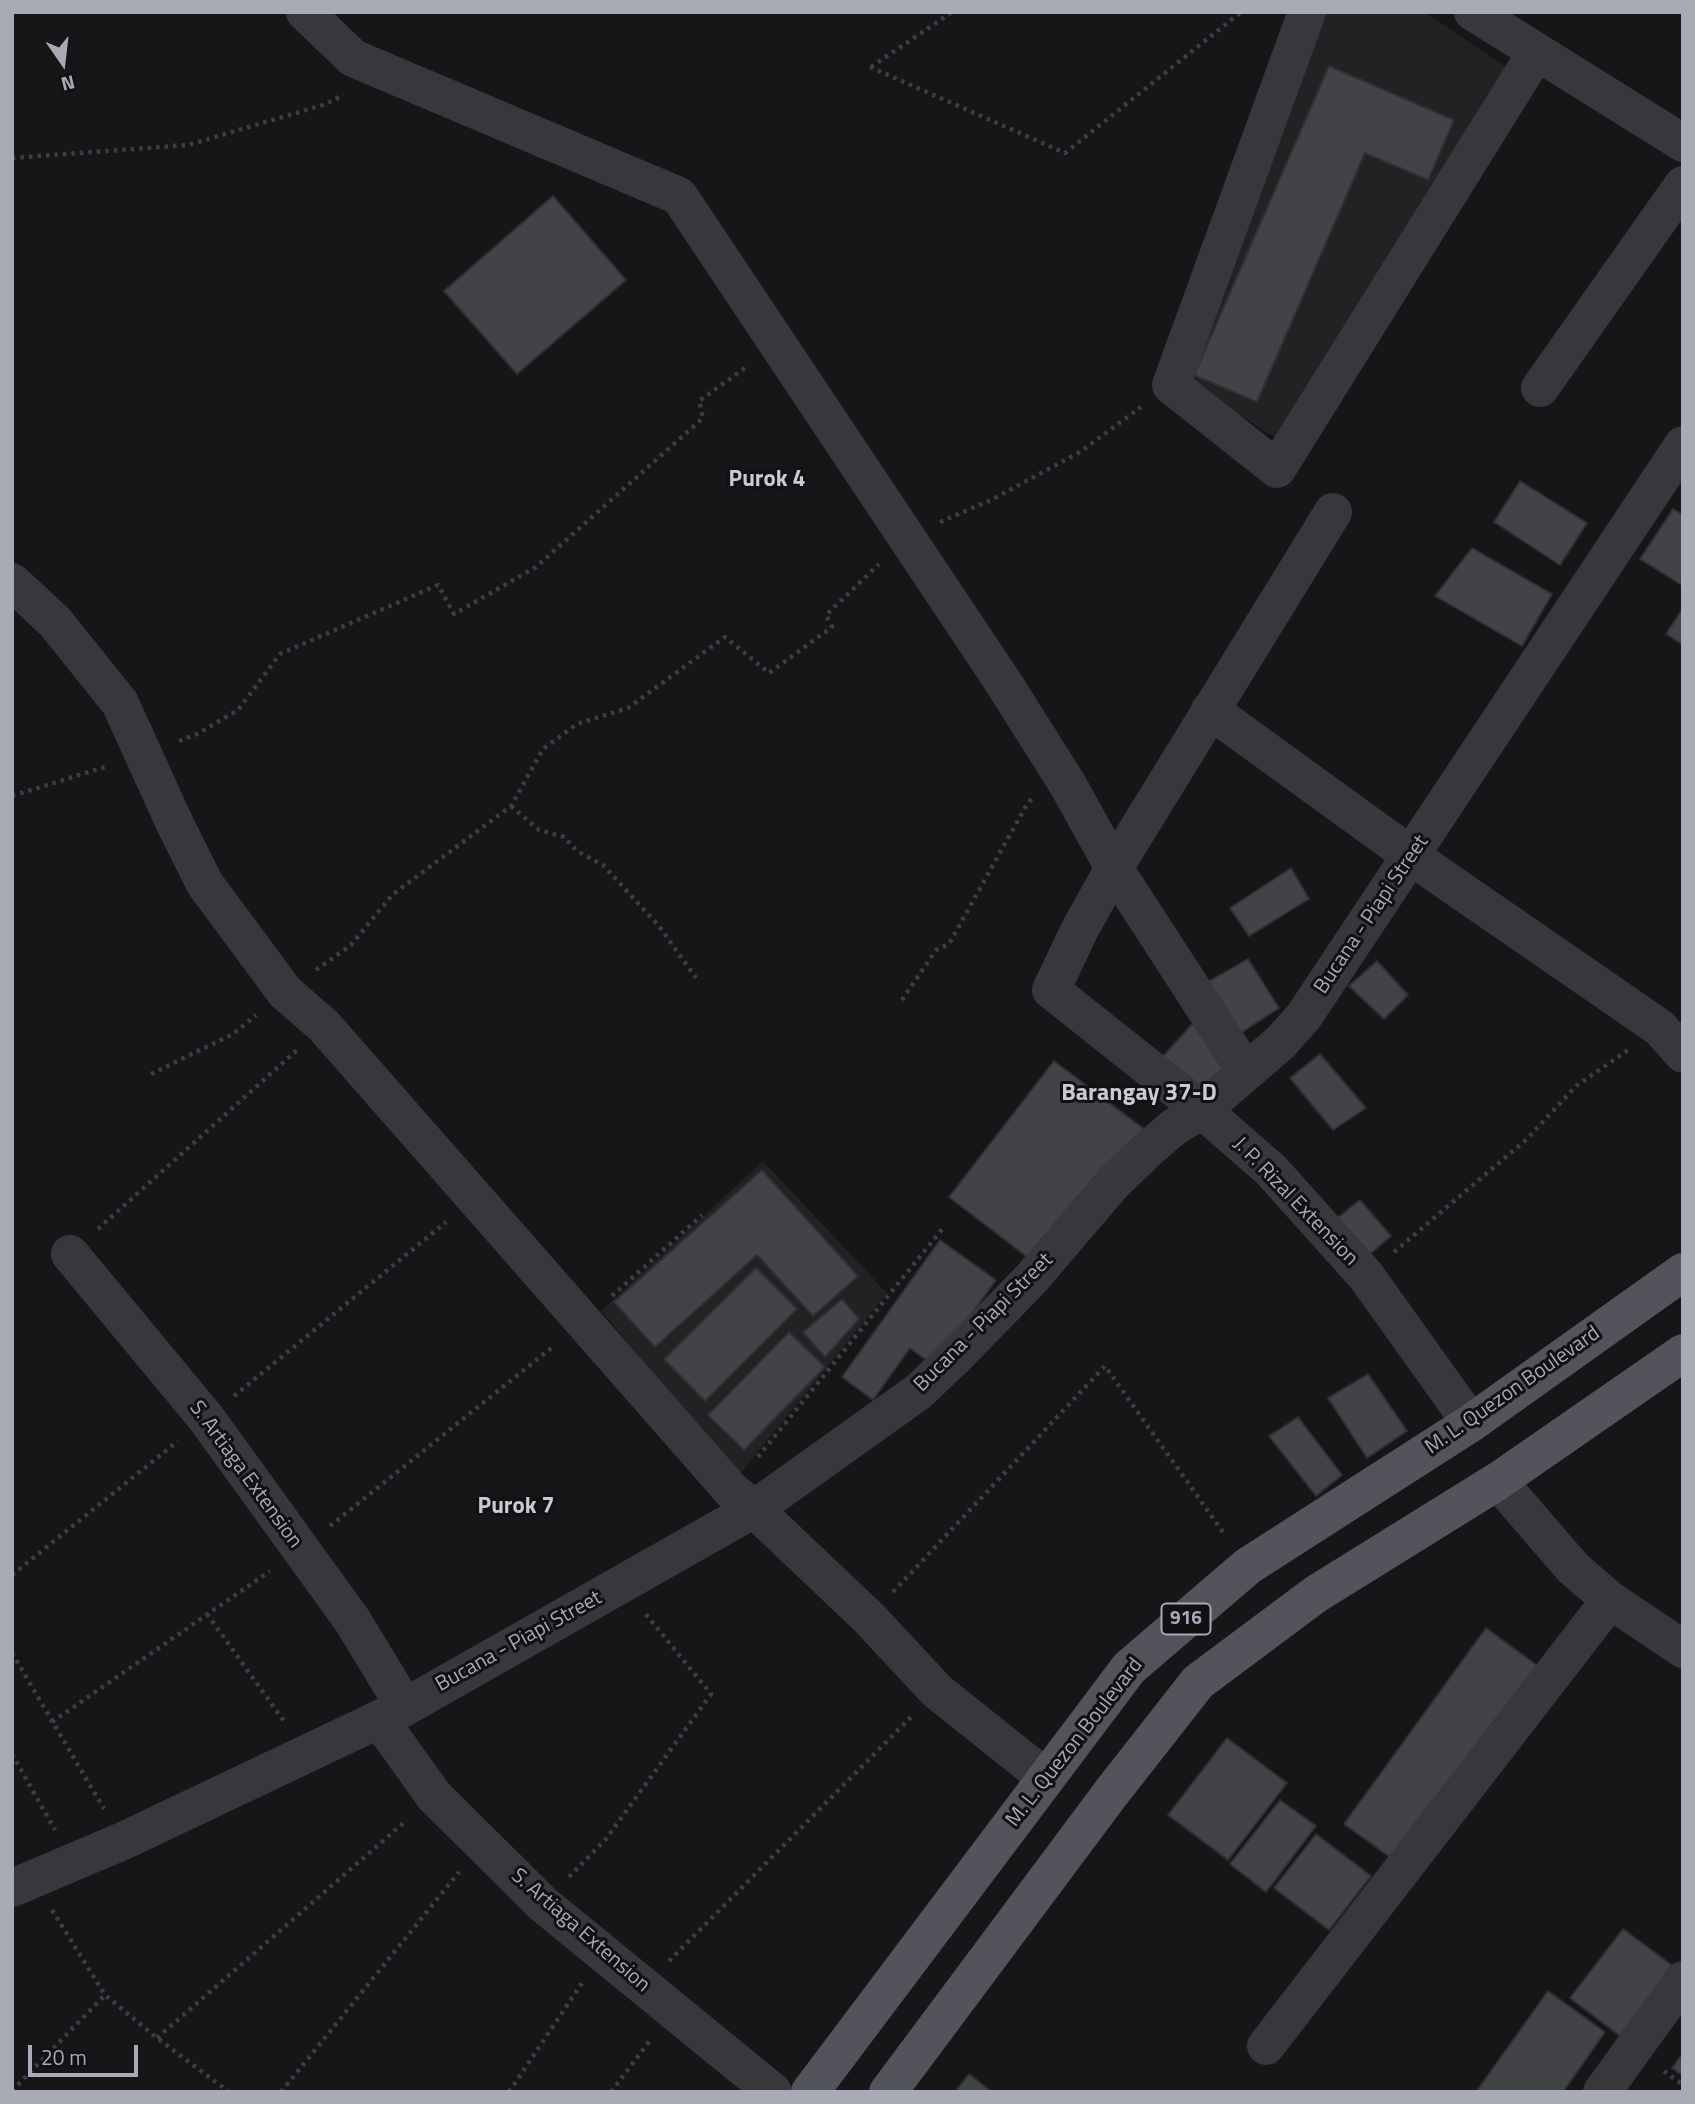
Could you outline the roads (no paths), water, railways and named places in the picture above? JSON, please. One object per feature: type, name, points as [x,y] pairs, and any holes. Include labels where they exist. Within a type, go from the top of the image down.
[{"type":"main road","name":"M. L. Quezon Boulevard","points":[[810,2092],[1129,1668],[1248,1566],[1471,1423],[1683,1272]]},
{"type":"main road","name":"916","points":[[888,2092],[1111,1793],[1198,1682],[1316,1594],[1499,1481],[1683,1353]]},
{"type":"street","points":[[305,12],[353,58],[679,196],[1003,682],[1058,768],[1114,868],[1246,1072]]},
{"type":"street","points":[[1307,12],[1171,385],[1277,469],[1536,53]]},
{"type":"street","points":[[1473,12],[1683,143]]},
{"type":"street","points":[[1540,388],[1683,185]]},
{"type":"street","name":"Bucana - Piapi Street","points":[[22,1884],[123,1840],[392,1713],[622,1584],[742,1500],[918,1392],[1031,1279],[1143,1153],[1174,1127],[1202,1110],[1281,1042],[1304,1016],[1683,445]]},
{"type":"street","points":[[1114,868],[1333,512]]},
{"type":"street","points":[[12,582],[55,622],[120,703],[205,884],[285,992],[324,1026],[583,1323],[742,1500],[869,1618],[937,1691],[1046,1778]]},
{"type":"street","points":[[1210,710],[1672,1041]]},
{"type":"street","name":"J. P. Rizal Extension","points":[[1114,868],[1080,929],[1051,990],[1202,1110],[1271,1170],[1366,1276],[1471,1423]]},
{"type":"street","name":"S. Artiaga Extension","points":[[70,1254],[206,1418],[352,1620],[392,1713],[434,1796],[543,1904],[773,2092]]},
{"type":"street","points":[[1499,1481],[1573,1568],[1610,1600],[1683,1649]]},
{"type":"street","points":[[1266,2046],[1610,1600]]},
{"type":"street","points":[[1602,2092],[1683,1980]]},
{"type":"district","name":"Purok 4","points":[[767,480]]},
{"type":"district","name":"Barangay 37-D","points":[[1139,1094]]},
{"type":"district","name":"Purok 7","points":[[516,1507]]}]
